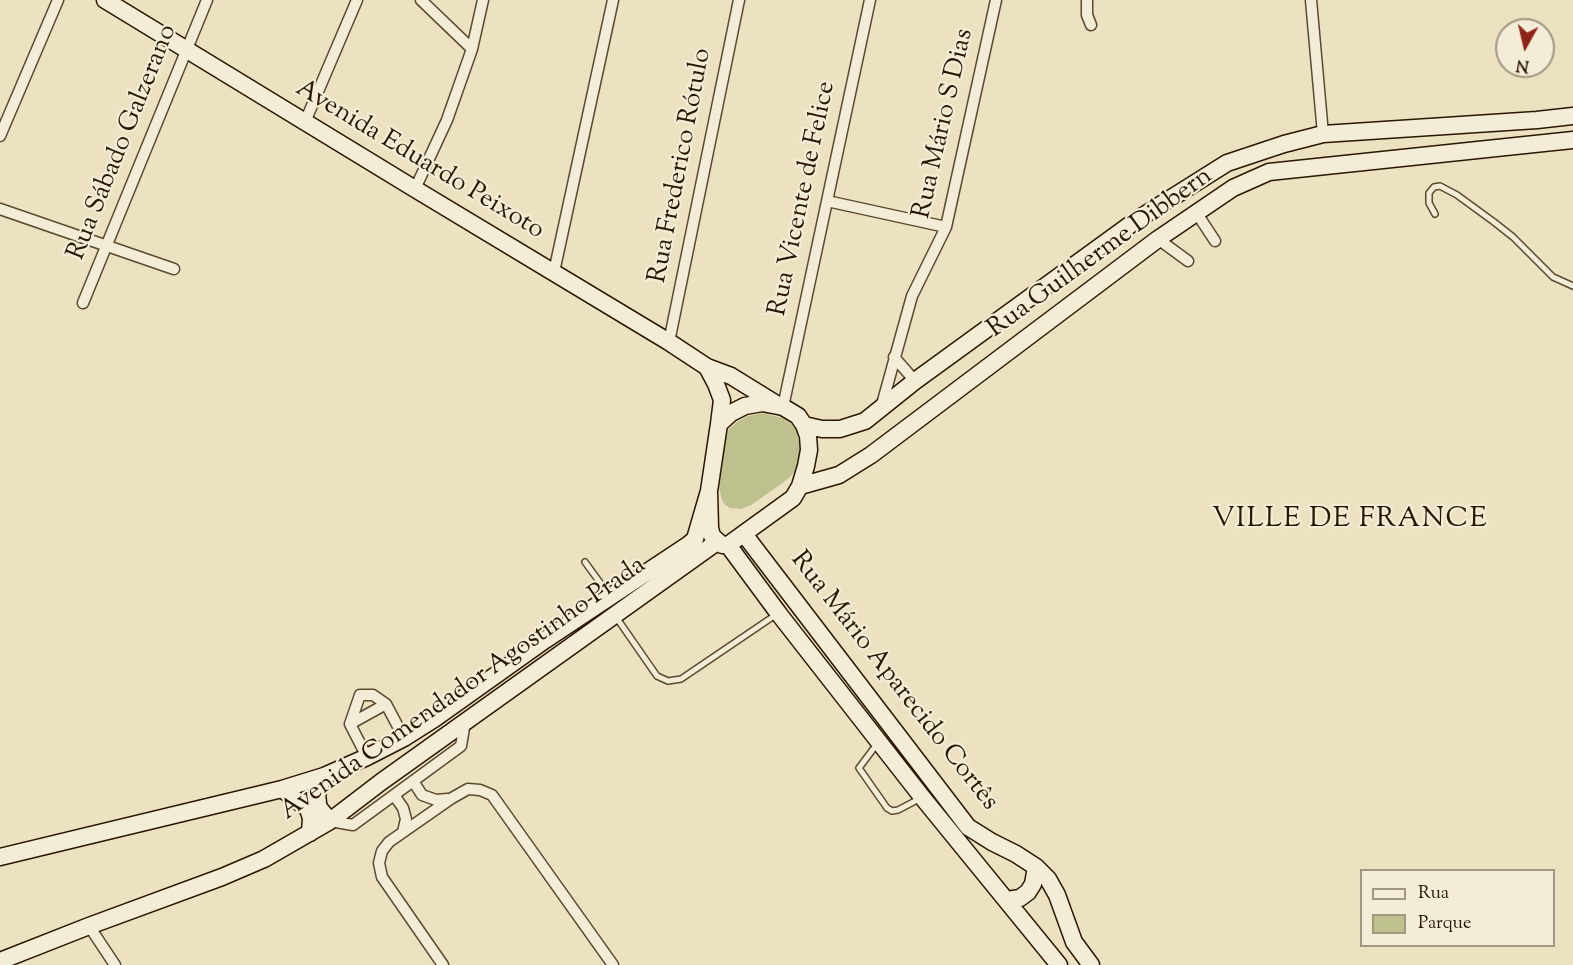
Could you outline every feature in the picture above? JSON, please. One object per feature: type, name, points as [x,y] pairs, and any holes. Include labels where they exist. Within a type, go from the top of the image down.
[{"type":"main road","name":"Avenida Eduardo Peixoto","points":[[105,0],[707,367],[731,376],[798,416],[804,425]]},
{"type":"main road","name":"Rua Guilherme Dibbern","points":[[804,425],[822,429],[840,429],[865,421],[915,381],[1138,219],[1227,163],[1323,134],[1573,116]]},
{"type":"main road","name":"Rua Guilherme Dibbern","points":[[800,486],[839,475],[871,455],[1158,239],[1233,188],[1269,172],[1566,140]]},
{"type":"main road","points":[[707,367],[722,400],[709,490],[712,536],[723,544]]},
{"type":"main road","points":[[719,424],[731,413],[745,406],[762,403],[780,406]]},
{"type":"main road","points":[[800,486],[809,450],[804,425]]},
{"type":"main road","name":"Avenida Comendador Agostinho Prada","points":[[0,961],[222,877],[264,859],[310,833],[330,821],[615,614],[723,544],[744,534],[794,498],[800,486]]},
{"type":"main road","name":"Avenida Comendador Agostinho Prada","points":[[0,857],[282,789],[324,776],[398,735],[688,545],[695,539],[709,490]]},
{"type":"main road","name":"Rua Mário Aparecido Cortês","points":[[744,534],[968,827],[1036,867],[1048,879],[1057,895],[1074,942],[1091,965]]},
{"type":"main road","name":"Rua Mário Aparecido Cortês","points":[[723,544],[922,797],[1059,965]]},
{"type":"main road","points":[[324,776],[317,794],[318,803],[330,821]]},
{"type":"main road","points":[[282,789],[308,809],[311,818],[310,833]]},
{"type":"main road","points":[[1007,900],[1020,898],[1028,892],[1033,884],[1036,867]]},
{"type":"main road","points":[[1020,916],[1032,899],[1043,895],[1057,895]]},
{"type":"street","points":[[0,136],[58,0]]},
{"type":"street","name":"Rua Sábado Galzerano","points":[[83,303],[207,0]]},
{"type":"street","points":[[305,122],[357,0]]},
{"type":"street","points":[[422,0],[472,49]]},
{"type":"street","points":[[415,189],[447,120],[472,49],[483,0]]},
{"type":"street","points":[[554,272],[613,0]]},
{"type":"street","name":"Rua Frederico Rótulo","points":[[669,342],[739,0]]},
{"type":"street","name":"Rua Vicente de Felice","points":[[780,406],[870,0]]},
{"type":"street","name":"Rua Mário S Dias","points":[[881,408],[912,296],[946,227],[996,0]]},
{"type":"street","points":[[1087,0],[1087,15],[1091,25]]},
{"type":"street","points":[[1311,0],[1323,134]]},
{"type":"street","points":[[1566,140],[1573,150]]},
{"type":"street","points":[[827,201],[946,227]]},
{"type":"street","points":[[0,209],[174,269]]},
{"type":"street","points":[[1196,212],[1215,241]]},
{"type":"street","points":[[1158,239],[1188,261]]},
{"type":"street","points":[[894,357],[915,381]]},
{"type":"street","points":[[350,724],[360,695],[373,695],[386,704],[398,735]]},
{"type":"street","points":[[350,724],[386,704]]},
{"type":"street","points":[[330,821],[353,825],[394,795],[460,746],[465,722]]},
{"type":"street","points":[[350,724],[368,751]]},
{"type":"street","points":[[413,781],[422,795],[442,801],[452,798]]},
{"type":"street","points":[[443,965],[382,877],[379,863],[382,851],[389,842],[468,789],[480,790],[492,795],[613,965]]},
{"type":"street","points":[[394,795],[403,808],[406,819],[403,832]]},
{"type":"street","points":[[89,926],[115,965]]},
{"type":"lane","points":[[1435,214],[1429,193],[1434,187],[1440,186],[1465,200],[1513,237],[1553,277],[1573,286]]},
{"type":"lane","points":[[585,562],[610,596]]},
{"type":"lane","points":[[615,614],[657,676],[668,681],[681,679],[779,614]]},
{"type":"lane","points":[[879,741],[859,768],[887,808],[892,811],[898,810],[922,797]]},
{"type":"green space","points":[[762,413],[782,418],[797,431],[800,451],[798,464],[794,473],[784,482],[751,505],[741,509],[730,508],[724,504],[719,486],[724,442],[728,430],[748,416]]},
{"type":"district","name":"VILLE DE FRANCE","points":[[1350,521]]}]
